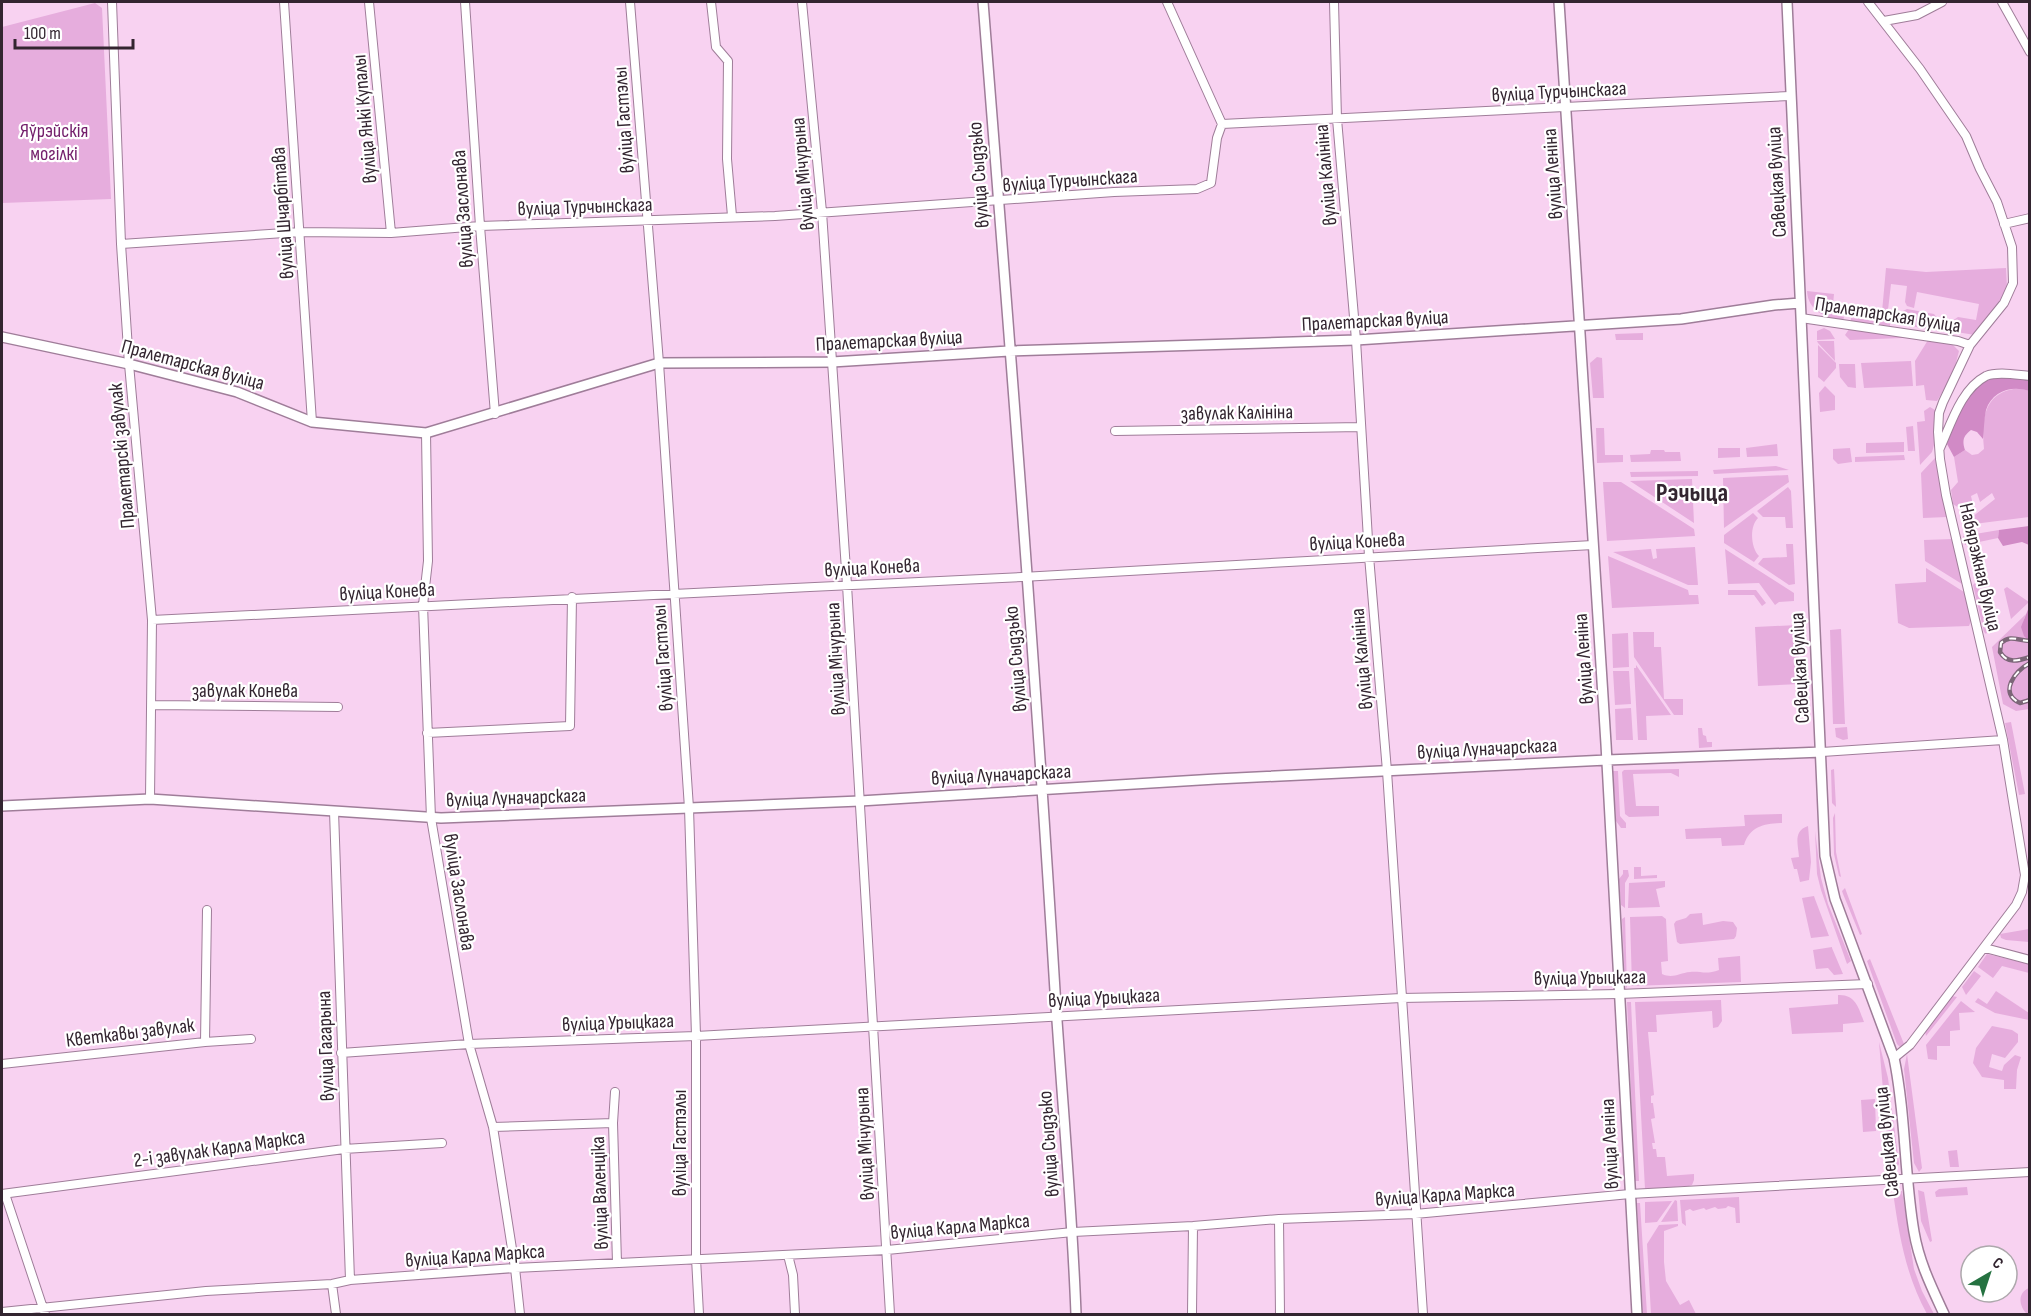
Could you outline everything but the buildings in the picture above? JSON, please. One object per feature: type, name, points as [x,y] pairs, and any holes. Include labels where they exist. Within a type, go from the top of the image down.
[{"type":"street","name":"Пралетарскі завулак","points":[[112,2],[121,243],[129,364],[152,620],[150,800]]},
{"type":"street","name":"вуліца Шчарбітава","points":[[284,2],[312,422]]},
{"type":"street","name":"вуліца Янкі Купалы","points":[[369,2],[391,233]]},
{"type":"street","name":"вуліца Заслонава","points":[[465,2],[495,414]]},
{"type":"street","name":"вуліца Гастэлы","points":[[630,2],[659,363],[689,808],[696,1036],[696,1258],[699,1314]]},
{"type":"street","points":[[711,2],[716,47],[728,61],[727,159],[732,216]]},
{"type":"street","name":"вуліца Мічурына","points":[[802,2],[822,212],[848,585],[890,1314]]},
{"type":"street","name":"вуліца Сыдзько","points":[[983,2],[1043,789],[1073,1232],[1076,1314]]},
{"type":"street","points":[[1167,2],[1222,124]]},
{"type":"street","name":"вуліца Калініна","points":[[1334,2],[1337,119],[1356,340],[1368,556],[1387,771],[1423,1314]]},
{"type":"street","name":"вуліца Леніна","points":[[1560,2],[1607,760],[1637,1314]]},
{"type":"street","name":"Савецкая вуліца","points":[[1786,2],[1825,856],[1835,899],[1894,1058],[1899,1083],[1914,1233],[1925,1273],[1944,1314]]},
{"type":"street","name":"Набярэжная вуліца","points":[[1868,2],[1926,77],[1966,136],[1996,202],[2012,247],[2013,283],[2004,303],[1970,345],[1939,413],[1938,432],[1947,495],[2003,740],[2025,875],[2022,892],[2016,905],[1910,1045],[1894,1058]]},
{"type":"street","points":[[1884,21],[1917,15],[1942,2]]},
{"type":"street","points":[[2002,2],[2030,52]]},
{"type":"street","name":"вуліца Турчынскага","points":[[121,243],[300,232],[391,233],[480,226],[647,221],[822,212],[1114,192],[1197,189],[1211,183],[1217,138],[1222,124],[1790,96]]},
{"type":"street","points":[[2004,224],[2030,218]]},
{"type":"street","name":"Пралетарская вуліца","points":[[2,337],[129,364],[237,392],[312,422],[426,433],[659,363],[832,362],[1009,351],[1356,340],[1681,319],[1800,303]]},
{"type":"street","name":"Пралетарская вуліца","points":[[1801,318],[1958,341],[1970,345]]},
{"type":"street","points":[[1939,448],[1965,395],[1977,383],[1987,376],[2030,376]]},
{"type":"street","name":"завулак Калініна","points":[[1115,431],[1361,427]]},
{"type":"street","name":"вуліца Заслонава","points":[[426,433],[428,561],[423,605],[431,818],[469,1044],[493,1127],[520,1314]]},
{"type":"street","name":"вуліца Конева","points":[[152,620],[572,597],[1026,577],[1593,545]]},
{"type":"street","points":[[427,733],[570,726],[572,597]]},
{"type":"street","name":"завулак Конева","points":[[152,705],[338,707]]},
{"type":"street","name":"вуліца Луначарскага","points":[[2,806],[150,800],[431,818],[860,801],[1387,771],[1822,752],[2003,740]]},
{"type":"street","name":"вуліца Гагарына","points":[[334,811],[350,1280]]},
{"type":"street","name":"Кветкавы завулак","points":[[2,1064],[205,1042],[207,910]]},
{"type":"street","points":[[1985,948],[2030,960]]},
{"type":"street","name":"вуліца Урыцкага","points":[[341,1053],[469,1044],[696,1036],[1401,998],[1619,994],[1868,984]]},
{"type":"street","points":[[205,1042],[251,1039]]},
{"type":"street","name":"вуліца Валенціка","points":[[615,1092],[613,1123],[617,1263]]},
{"type":"street","name":"вуліца Валенціка","points":[[493,1127],[613,1123]]},
{"type":"street","name":"2-і завулак Карла Маркса","points":[[3,1194],[344,1149],[442,1143]]},
{"type":"street","name":"вуліца Карла Маркса","points":[[2,1312],[44,1311],[206,1291],[332,1284],[350,1280],[515,1268],[887,1250],[1073,1232],[1279,1219],[1415,1215],[1630,1194],[2030,1172]]},
{"type":"street","points":[[3,1194],[44,1311]]},
{"type":"street","points":[[1279,1219],[1280,1314]]},
{"type":"street","points":[[1192,1314],[1193,1226]]},
{"type":"street","points":[[788,1255],[793,1275],[795,1314]]},
{"type":"street","points":[[332,1284],[336,1314]]},
{"type":"green space","name":"Яўрэйскія могілкі","points":[[95,3],[102,8],[111,199],[2,203],[2,27]]},
{"type":"green space","points":[[1886,268],[1926,272],[2006,268],[2007,287],[2002,300],[1975,335],[1950,331],[1952,321],[1958,317],[1976,320],[1979,304],[1917,292],[1914,308],[1907,306],[1905,302],[1907,286],[1891,284],[1888,310],[1882,312]]},
{"type":"green space","points":[[1807,291],[1834,294],[1832,315],[1844,317],[1843,321],[1830,318],[1814,308]]},
{"type":"green space","points":[[1907,309],[1934,314],[1938,319],[1934,330],[1904,325],[1903,311]]},
{"type":"green space","points":[[1851,318],[1890,322],[1890,326],[1851,321]]},
{"type":"green space","points":[[1824,328],[1830,331],[1835,339],[1817,340],[1817,331]]},
{"type":"green space","points":[[1849,329],[1902,336],[1902,338],[1850,340],[1845,335]]},
{"type":"green space","points":[[1643,333],[1643,340],[1616,340],[1615,334]]},
{"type":"green space","points":[[1928,340],[1952,344],[1959,351],[1953,375],[1937,401],[1926,400],[1924,385],[1916,386],[1915,361]]},
{"type":"green space","points":[[1817,341],[1834,341],[1835,361],[1818,343]]},
{"type":"green space","points":[[1818,345],[1836,363],[1836,368],[1824,382],[1818,377]]},
{"type":"green space","points":[[1597,357],[1602,358],[1604,398],[1593,398],[1590,363]]},
{"type":"green space","points":[[1911,361],[1913,386],[1864,388],[1861,363]]},
{"type":"green space","points":[[1839,364],[1855,364],[1856,388],[1848,387],[1840,377]]},
{"type":"green space","points":[[1825,386],[1835,396],[1835,410],[1820,412],[1819,393]]},
{"type":"green space","points":[[2020,388],[2029,391],[2029,517],[1966,525],[1967,521],[1995,499],[1992,493],[1980,502],[1977,493],[1971,496],[1973,505],[1968,509],[1962,510],[1953,504],[1951,490],[1958,482],[1954,457],[1965,450],[1972,455],[1984,449],[1983,427],[1987,408],[1999,394]]},
{"type":"green space","points":[[1930,407],[1935,410],[1934,445],[1932,452],[1920,465],[1917,422],[1925,421],[1924,411]]},
{"type":"green space","points":[[1913,426],[1915,451],[1908,451],[1906,427]]},
{"type":"green space","points":[[1596,428],[1604,428],[1605,455],[1623,455],[1623,462],[1597,463]]},
{"type":"green space","points":[[1904,442],[1904,452],[1866,453],[1866,443]]},
{"type":"green space","points":[[1777,444],[1778,456],[1747,457],[1746,448]]},
{"type":"green space","points":[[1718,448],[1740,448],[1740,457],[1718,458]]},
{"type":"green space","points":[[1850,448],[1852,462],[1838,464],[1833,459],[1833,449]]},
{"type":"green space","points":[[1651,450],[1680,452],[1681,461],[1631,462],[1630,455],[1650,454]]},
{"type":"green space","points":[[1904,455],[1905,460],[1855,462],[1855,457]]},
{"type":"green space","points":[[1935,458],[1947,517],[1923,518],[1921,473]]},
{"type":"green space","points":[[1776,466],[1789,470],[1714,474],[1713,470]]},
{"type":"green space","points":[[1698,471],[1698,476],[1631,477],[1630,472]]},
{"type":"green space","points":[[1788,475],[1789,482],[1724,528],[1723,478]]},
{"type":"green space","points":[[1692,479],[1694,523],[1630,481]]},
{"type":"green space","points":[[1603,482],[1621,482],[1694,529],[1695,536],[1607,541]]},
{"type":"green space","points":[[1788,487],[1791,491],[1793,528],[1786,528],[1785,517],[1763,517],[1757,511]]},
{"type":"green space","points":[[1753,513],[1758,518],[1752,532],[1753,543],[1759,556],[1754,562],[1724,543],[1724,535]]},
{"type":"green space","points":[[1999,530],[1998,538],[1965,545],[1963,536]]},
{"type":"green space","points":[[1953,539],[1962,584],[1925,561],[1924,540]]},
{"type":"green space","points":[[1786,544],[1793,544],[1795,584],[1789,585],[1758,564],[1763,558],[1787,557]]},
{"type":"green space","points":[[1695,547],[1698,585],[1688,585],[1613,552],[1651,549],[1653,559],[1657,558],[1656,549]]},
{"type":"green space","points":[[1725,549],[1794,593],[1794,601],[1779,602],[1775,605],[1759,583],[1728,584]]},
{"type":"green space","points":[[1608,556],[1688,590],[1689,595],[1698,595],[1699,604],[1612,608]]},
{"type":"green space","points":[[1926,568],[1964,592],[1972,618],[1969,626],[1909,628],[1898,623],[1895,584],[1926,582]]},
{"type":"green space","points":[[1975,583],[1979,587],[1989,629],[1986,634],[1973,585]]},
{"type":"green space","points":[[2007,587],[2029,602],[2011,619],[2004,589]]},
{"type":"green space","points":[[1728,590],[1756,590],[1766,603],[1762,606],[1754,595],[1728,595]]},
{"type":"green space","points":[[2026,614],[2023,628],[2024,635],[2029,641],[2029,709],[2016,711],[2003,704],[1992,647]]},
{"type":"green space","points":[[1797,625],[1800,684],[1758,686],[1755,627]]},
{"type":"green space","points":[[1841,629],[1845,724],[1833,724],[1830,630]]},
{"type":"green space","points":[[1633,632],[1654,632],[1654,647],[1661,647],[1664,699],[1683,699],[1683,715],[1674,715],[1634,657]]},
{"type":"green space","points":[[1628,633],[1629,667],[1613,668],[1612,634]]},
{"type":"green space","points":[[1636,665],[1671,715],[1646,716],[1647,740],[1638,740],[1634,668]]},
{"type":"green space","points":[[1613,671],[1629,671],[1631,704],[1615,705]]},
{"type":"green space","points":[[1631,708],[1633,740],[1616,740],[1615,709]]},
{"type":"green space","points":[[2011,722],[2025,794],[2019,795],[2005,723]]},
{"type":"green space","points":[[1847,727],[1848,739],[1843,740],[1836,737],[1835,728]]},
{"type":"green space","points":[[1698,728],[1702,728],[1703,735],[1706,736],[1707,742],[1712,742],[1712,747],[1699,748]]},
{"type":"green space","points":[[1679,769],[1679,777],[1671,773],[1633,774],[1636,806],[1659,806],[1659,816],[1629,817],[1625,814],[1622,772],[1624,770]]},
{"type":"green space","points":[[1834,769],[1836,807],[1832,803],[1831,770]]},
{"type":"green space","points":[[1613,771],[1618,771],[1620,816],[1626,823],[1626,828],[1621,828],[1616,821]]},
{"type":"green space","points":[[1835,813],[1836,852],[1841,877],[1834,854],[1833,818]]},
{"type":"green space","points":[[1782,814],[1782,823],[1758,827],[1750,834],[1744,845],[1722,846],[1721,838],[1686,839],[1685,829],[1745,826],[1744,815]]},
{"type":"green space","points":[[1808,826],[1811,862],[1809,880],[1800,882],[1791,858],[1799,857],[1798,835],[1803,828]]},
{"type":"green space","points":[[1815,831],[1821,878],[1828,904],[1851,961],[1847,964],[1817,874]]},
{"type":"green space","points":[[1634,867],[1641,867],[1641,876],[1657,875],[1657,878],[1634,879]]},
{"type":"green space","points":[[1623,870],[1628,870],[1629,876],[1625,883],[1625,908],[1621,905],[1619,879]]},
{"type":"green space","points":[[1665,881],[1665,887],[1656,889],[1660,907],[1628,908],[1629,883]]},
{"type":"green space","points":[[1845,888],[1862,934],[1860,935],[1842,891]]},
{"type":"green space","points":[[1814,896],[1829,936],[1811,938],[1802,898]]},
{"type":"green space","points":[[1702,913],[1703,925],[1723,921],[1733,922],[1737,928],[1734,939],[1680,944],[1677,942],[1674,924],[1676,921],[1690,914]]},
{"type":"green space","points":[[1662,916],[1666,919],[1668,961],[1661,962],[1662,974],[1673,976],[1690,972],[1707,973],[1719,970],[1718,958],[1740,956],[1741,982],[1632,986],[1630,917]]},
{"type":"green space","points":[[1625,917],[1627,989],[1622,919]]},
{"type":"green space","points":[[2029,929],[2029,942],[2006,940],[2001,938],[2000,934]]},
{"type":"green space","points":[[1832,947],[1843,974],[1834,975],[1828,968],[1816,969],[1813,950]]},
{"type":"green space","points":[[1987,954],[2029,964],[2029,973],[2002,966],[1993,978],[1978,967]]},
{"type":"green space","points":[[1870,959],[1904,1044],[1900,1047],[1867,961]]},
{"type":"green space","points":[[1974,971],[1981,976],[1966,995],[1962,987]]},
{"type":"green space","points":[[1996,991],[2029,1013],[2029,1020],[1995,1013],[1975,1002],[1978,998],[1987,1004]]},
{"type":"green space","points":[[1838,995],[1844,995],[1853,1000],[1864,1022],[1843,1024],[1843,1032],[1792,1034],[1789,1008],[1838,1004]]},
{"type":"green space","points":[[1952,996],[1957,997],[1926,1036],[1925,1031]]},
{"type":"green space","points":[[1721,1000],[1722,1021],[1718,1027],[1713,1028],[1712,1011],[1656,1015],[1657,1032],[1648,1032],[1654,1095],[1651,1096],[1651,1103],[1653,1103],[1655,1118],[1651,1119],[1655,1143],[1652,1143],[1653,1149],[1656,1149],[1657,1157],[1665,1157],[1667,1176],[1694,1174],[1694,1180],[1689,1186],[1645,1189],[1635,1002]]},
{"type":"green space","points":[[1961,1001],[1975,1012],[1959,1013],[1960,1030],[1950,1031],[1950,1046],[1937,1046],[1937,1060],[1928,1059],[1926,1045]]},
{"type":"green space","points":[[1627,1002],[1631,1002],[1639,1181],[1635,1181]]},
{"type":"green space","points":[[1992,1026],[2012,1030],[2018,1034],[2018,1042],[2005,1058],[1992,1054],[1989,1067],[2002,1071],[2004,1065],[2015,1055],[2021,1057],[2017,1070],[2016,1089],[2004,1089],[2004,1080],[1982,1077],[1973,1063],[1976,1048]]},
{"type":"green space","points":[[1879,1042],[1888,1078],[1899,1164],[1894,1173],[1890,1175]]},
{"type":"green space","points":[[1907,1054],[1922,1168],[1919,1172],[1914,1163],[1904,1069]]},
{"type":"green space","points":[[1875,1099],[1876,1131],[1863,1132],[1861,1100]]},
{"type":"green space","points":[[1957,1150],[1959,1167],[1950,1167],[1948,1151]]},
{"type":"green space","points":[[1967,1187],[1968,1195],[1936,1197],[1935,1192],[1939,1189]]},
{"type":"green space","points":[[1918,1190],[1924,1192],[1932,1241],[1930,1242],[1921,1221]]},
{"type":"green space","points":[[1902,1191],[1914,1269],[1934,1314],[1927,1314],[1904,1255],[1893,1192]]},
{"type":"green space","points":[[1739,1197],[1740,1223],[1736,1223],[1735,1208],[1728,1206],[1706,1210],[1704,1208],[1693,1211],[1690,1209],[1685,1211],[1686,1226],[1682,1223],[1680,1200]]},
{"type":"green space","points":[[1675,1200],[1677,1201],[1678,1221],[1661,1222]]},
{"type":"green space","points":[[1672,1201],[1657,1222],[1645,1223],[1645,1202]]},
{"type":"green space","points":[[1637,1203],[1640,1203],[1647,1314],[1643,1314]]},
{"type":"green space","points":[[1678,1224],[1664,1231],[1666,1281],[1680,1305],[1689,1300],[1696,1314],[1651,1314],[1647,1244],[1659,1225]]},
{"type":"green space","points":[[2029,1288],[2029,1314],[2027,1314],[2020,1300],[2025,1290]]},
{"type":"shaded area","points":[[2007,376],[2029,379],[2029,391],[2010,389],[1993,398],[1986,410],[1983,439],[1977,432],[1971,430],[1964,439],[1965,450],[1954,457],[1947,444],[1967,398],[1987,378]]},
{"type":"shaded area","points":[[2029,526],[2029,545],[2022,542],[2003,546],[1998,538],[1999,530]]},
{"type":"shaded area","points":[[2029,607],[2029,641],[2024,636],[2021,627]]},
{"type":"railway","points":[[2030,641],[2005,640],[2001,643],[2000,652],[2009,660],[2030,657]]},
{"type":"railway","points":[[2030,663],[2014,677],[2010,688],[2013,699],[2020,703],[2030,700]]},
{"type":"district","name":"Рэчыца","points":[[1692,492]]}]
